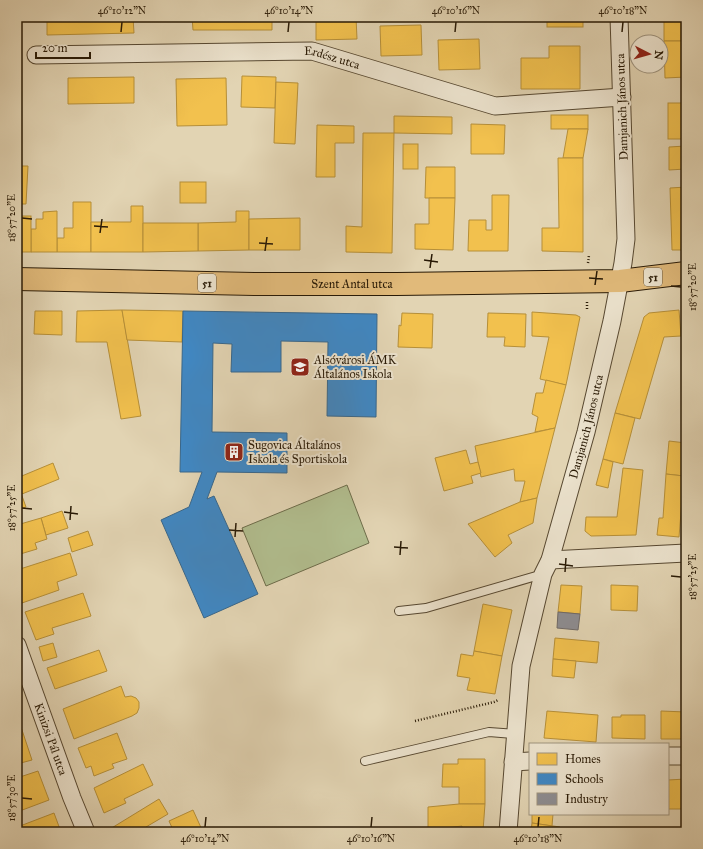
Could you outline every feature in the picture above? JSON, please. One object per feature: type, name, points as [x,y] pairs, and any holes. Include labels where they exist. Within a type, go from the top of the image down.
[{"type":"main road","name":"Szent Antal utca","points":[[17,279],[254,284],[389,284],[620,281],[686,274]]},
{"type":"street","name":"Damjanich János utca","points":[[508,832],[521,666],[547,567],[586,432],[614,313],[623,263],[626,239],[619,17]]},
{"type":"street","name":"Erdész utca","points":[[36,55],[312,51],[495,106],[622,97]]},
{"type":"street","points":[[547,567],[686,553]]},
{"type":"street","name":"Kinizsi Pál utca","points":[[17,645],[72,798],[86,832]]},
{"type":"street","points":[[669,756],[686,756]]},
{"type":"street","points":[[513,762],[529,761]]},
{"type":"lane","points":[[399,611],[426,608],[547,567]]},
{"type":"lane","points":[[365,761],[488,732],[515,734]]},
{"type":"path","points":[[588,263],[589,255]]},
{"type":"path","points":[[415,722],[498,700]]},
{"type":"green space","points":[[347,485],[369,543],[266,586],[242,528]]},
{"type":"building: Homes","points":[[47,17],[133,17],[134,33],[47,35]]},
{"type":"building: Homes","points":[[192,17],[272,17],[272,30],[193,30]]},
{"type":"building: Homes","points":[[316,17],[356,17],[357,39],[316,40]]},
{"type":"building: Homes","points":[[547,17],[583,17],[583,27],[547,27]]},
{"type":"building: Homes","points":[[664,17],[686,17],[686,41],[669,41],[669,34],[664,34]]},
{"type":"building: Homes","points":[[421,25],[422,55],[381,56],[380,26]]},
{"type":"building: Homes","points":[[479,39],[480,69],[439,70],[438,40]]},
{"type":"building: Homes","points":[[669,41],[685,41],[686,77],[665,78],[665,74],[669,74]]},
{"type":"building: Homes","points":[[549,46],[580,46],[580,89],[521,89],[521,58],[549,58]]},
{"type":"building: Homes","points":[[242,76],[276,77],[275,108],[241,107]]},
{"type":"building: Homes","points":[[134,77],[134,103],[68,104],[68,78]]},
{"type":"building: Homes","points":[[226,78],[227,125],[177,126],[176,79]]},
{"type":"building: Homes","points":[[276,82],[298,83],[295,144],[274,143]]},
{"type":"building: Homes","points":[[668,103],[686,103],[686,139],[668,139]]},
{"type":"building: Homes","points":[[551,115],[588,115],[588,129],[551,129]]},
{"type":"building: Homes","points":[[394,116],[452,117],[452,134],[394,133]]},
{"type":"building: Homes","points":[[471,124],[505,125],[504,154],[471,154]]},
{"type":"building: Homes","points":[[317,125],[354,126],[354,143],[335,143],[335,177],[316,177]]},
{"type":"building: Homes","points":[[568,129],[588,129],[583,158],[563,158]]},
{"type":"building: Homes","points":[[363,133],[394,133],[392,253],[346,252],[346,226],[362,227]]},
{"type":"building: Homes","points":[[403,144],[418,144],[418,169],[403,169]]},
{"type":"building: Homes","points":[[686,146],[686,169],[669,170],[669,147]]},
{"type":"building: Homes","points":[[558,158],[583,158],[583,252],[542,251],[542,228],[559,228]]},
{"type":"building: Homes","points":[[17,166],[28,166],[26,204],[17,204]]},
{"type":"building: Homes","points":[[426,167],[455,167],[455,198],[425,198]]},
{"type":"building: Homes","points":[[180,182],[206,182],[206,203],[180,203]]},
{"type":"building: Homes","points":[[686,187],[686,250],[672,250],[670,188]]},
{"type":"building: Homes","points":[[492,195],[509,195],[508,251],[468,251],[469,220],[486,220],[486,230],[492,230]]},
{"type":"building: Homes","points":[[429,198],[455,198],[453,250],[415,249],[415,224],[429,224]]},
{"type":"building: Homes","points":[[73,202],[91,202],[91,252],[57,252],[57,238],[64,238],[64,228],[73,228]]},
{"type":"building: Homes","points":[[131,206],[143,206],[143,252],[91,252],[91,222],[131,222]]},
{"type":"building: Homes","points":[[57,211],[57,252],[31,252],[31,229],[36,229],[36,219],[43,219],[43,212]]},
{"type":"building: Homes","points":[[236,211],[249,211],[249,250],[198,251],[198,223],[236,222]]},
{"type":"building: Homes","points":[[17,216],[31,216],[31,252],[17,252]]},
{"type":"building: Homes","points":[[300,218],[300,250],[249,250],[249,219]]},
{"type":"building: Homes","points":[[143,223],[198,223],[198,251],[143,252]]},
{"type":"building: Homes","points":[[122,310],[141,416],[121,419],[107,342],[76,342],[77,311]]},
{"type":"building: Homes","points":[[122,310],[183,311],[182,342],[127,340]]},
{"type":"building: Homes","points":[[679,310],[681,336],[664,337],[640,419],[615,413],[644,317],[649,313]]},
{"type":"building: Homes","points":[[17,311],[21,311],[20,336],[17,336]]},
{"type":"building: Homes","points":[[35,311],[62,311],[62,335],[34,334]]},
{"type":"building: Homes","points":[[532,312],[576,315],[580,317],[566,385],[540,379],[549,337],[532,336]]},
{"type":"building: Homes","points":[[402,313],[433,314],[432,348],[398,347],[399,325],[401,326]]},
{"type":"building: Homes","points":[[488,313],[526,314],[525,347],[504,346],[505,337],[487,337]]},
{"type":"building: Homes","points":[[546,380],[566,385],[555,428],[535,432],[538,417],[532,414],[536,393],[543,393]]},
{"type":"building: Homes","points":[[615,413],[635,418],[623,464],[603,459]]},
{"type":"building: Homes","points":[[555,428],[537,498],[520,502],[525,481],[515,481],[514,469],[481,477],[475,446]]},
{"type":"building: Homes","points":[[669,441],[686,443],[684,476],[666,474]]},
{"type":"building: Homes","points":[[466,450],[470,464],[478,462],[481,473],[471,476],[473,483],[444,491],[435,458]]},
{"type":"building: Homes","points":[[603,459],[613,462],[608,488],[596,485]]},
{"type":"building: Homes","points":[[53,463],[59,479],[22,494],[17,478]]},
{"type":"building: Homes","points":[[623,468],[643,470],[636,535],[591,536],[585,531],[586,517],[617,517]]},
{"type":"building: Homes","points":[[666,474],[684,476],[679,537],[657,535],[659,518],[663,518]]},
{"type":"building: Homes","points":[[17,482],[26,507],[17,510]]},
{"type":"building: Homes","points":[[537,498],[533,523],[508,535],[512,543],[495,557],[468,524],[520,502]]},
{"type":"building: Homes","points":[[62,511],[68,528],[46,535],[41,518]]},
{"type":"building: Homes","points":[[41,518],[47,539],[35,543],[37,549],[17,555],[17,525]]},
{"type":"building: Homes","points":[[88,531],[93,545],[72,552],[68,538]]},
{"type":"building: Homes","points":[[70,553],[77,575],[57,582],[59,590],[22,603],[17,590],[17,570]]},
{"type":"building: Homes","points":[[561,585],[582,586],[580,614],[558,612]]},
{"type":"building: Homes","points":[[611,585],[638,586],[637,611],[611,610]]},
{"type":"building: Homes","points":[[83,593],[91,616],[52,628],[54,634],[36,640],[25,612]]},
{"type":"building: Homes","points":[[483,604],[512,610],[502,656],[474,651]]},
{"type":"building: Homes","points":[[555,638],[599,642],[597,663],[553,659]]},
{"type":"building: Homes","points":[[53,643],[57,657],[43,661],[39,647]]},
{"type":"building: Homes","points":[[99,650],[107,671],[55,689],[47,668]]},
{"type":"building: Homes","points":[[474,651],[502,656],[495,694],[467,690],[470,678],[457,676],[461,654],[473,656]]},
{"type":"building: Homes","points":[[553,659],[576,661],[574,678],[552,676]]},
{"type":"building: Homes","points":[[121,686],[125,697],[131,696],[136,698],[139,702],[137,713],[74,739],[63,709]]},
{"type":"building: Homes","points":[[547,711],[598,715],[596,742],[544,738]]},
{"type":"building: Homes","points":[[661,711],[686,712],[686,739],[661,739]]},
{"type":"building: Homes","points":[[621,715],[645,715],[645,739],[612,738],[612,717],[621,717]]},
{"type":"building: Homes","points":[[21,727],[32,760],[17,764],[17,728]]},
{"type":"building: Homes","points":[[117,733],[127,759],[112,764],[114,768],[94,776],[91,766],[86,768],[78,748]]},
{"type":"building: Homes","points":[[458,759],[485,759],[485,804],[459,804],[459,787],[442,787],[443,764],[458,764]]},
{"type":"building: Homes","points":[[143,764],[153,785],[124,799],[126,803],[104,813],[94,788]]},
{"type":"building: Homes","points":[[38,771],[49,800],[17,812],[17,778]]},
{"type":"building: Homes","points":[[686,779],[686,809],[669,809],[669,780]]},
{"type":"building: Homes","points":[[159,799],[168,814],[146,827],[148,832],[112,832],[110,829]]},
{"type":"building: Homes","points":[[459,804],[485,804],[483,831],[461,831],[462,826],[428,830],[428,807]]},
{"type":"building: Homes","points":[[193,810],[203,832],[174,832],[169,821]]},
{"type":"building: Homes","points":[[54,813],[61,832],[22,832],[20,826]]},
{"type":"building: Homes","points":[[532,815],[553,815],[552,826],[532,823]]},
{"type":"building: Homes","points":[[532,823],[560,827],[560,832],[531,832]]},
{"type":"building: Schools","name":"Sugovica Általános Iskola és Sportiskola","points":[[183,311],[377,314],[376,417],[327,416],[328,342],[281,341],[281,372],[231,372],[232,344],[213,343],[212,432],[287,433],[287,473],[217,472],[207,499],[214,496],[258,594],[204,618],[161,520],[189,507],[202,472],[180,472]]},
{"type":"building: Industry","points":[[558,612],[580,614],[578,630],[557,628]]},
{"type":"place","name":"Alsóvárosi ÁMK Általános Iskola","points":[[300,367]]},
{"type":"place","name":"Sugovica Általános Iskola és Sportiskola","points":[[234,452]]}]
